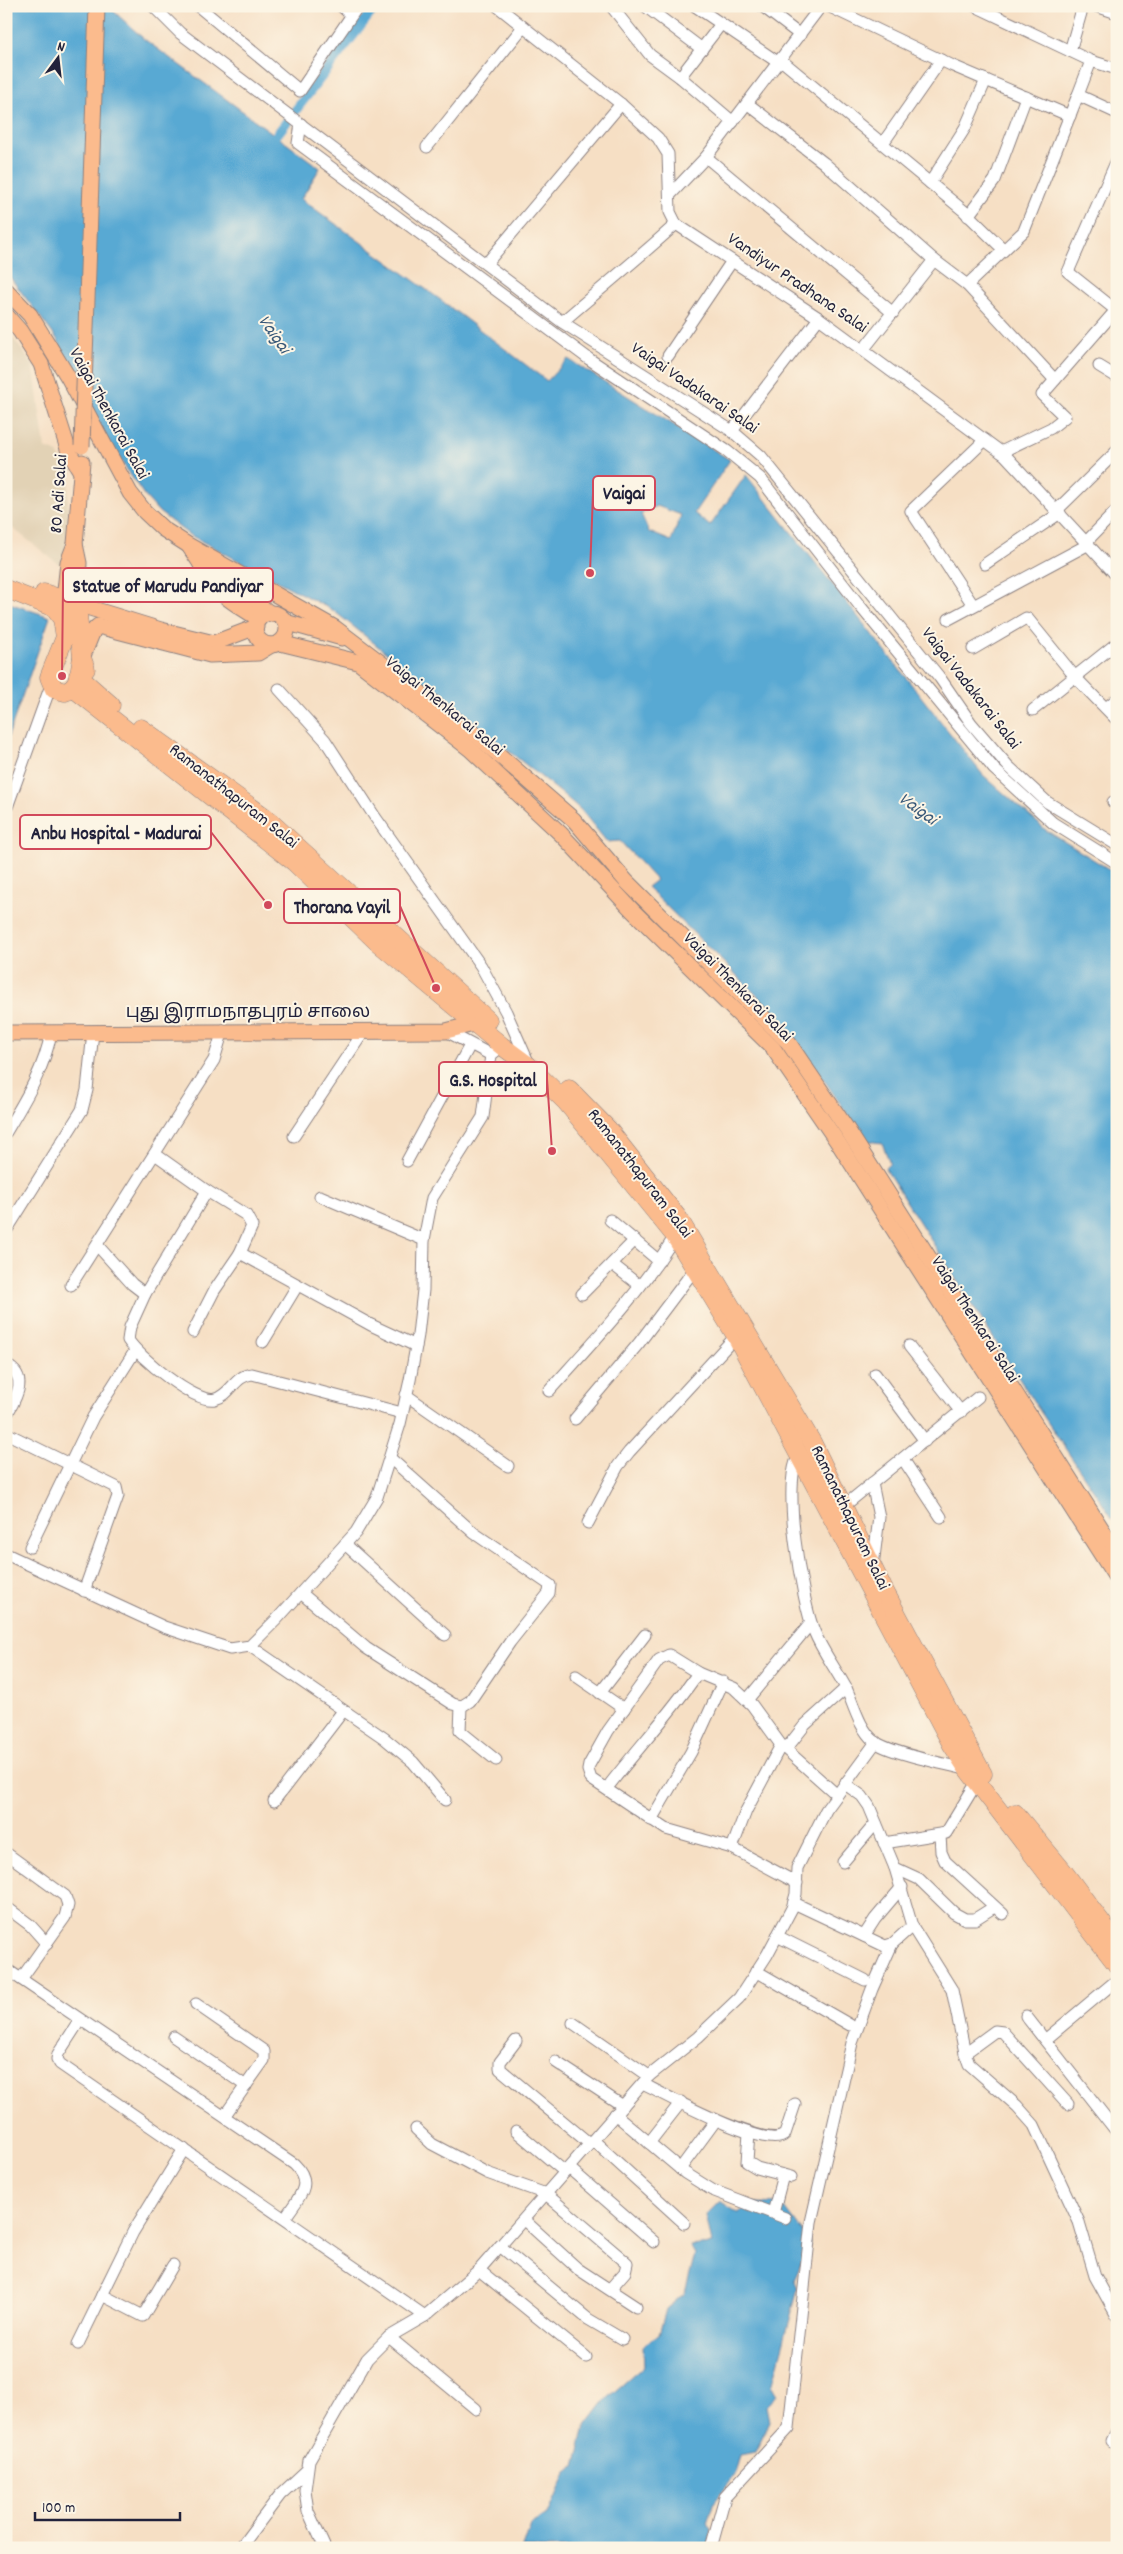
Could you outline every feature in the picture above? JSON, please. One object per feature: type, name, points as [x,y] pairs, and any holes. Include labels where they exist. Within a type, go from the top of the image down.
[{"type":"highway","points":[[6,578],[70,603],[78,674],[61,692],[51,685],[49,677],[65,637],[62,619],[54,608],[6,589]]},
{"type":"highway","name":"Ramanathapuram Salai","points":[[78,674],[120,713],[265,817],[482,1022],[497,1051],[529,1066],[566,1102],[675,1236],[736,1336],[798,1456],[972,1776],[1117,1965]]},
{"type":"highway","name":"Ramanathapuram Salai","points":[[78,674],[294,862],[376,941],[482,1022],[522,1049],[571,1091],[608,1129],[679,1219],[812,1442],[873,1566],[982,1772],[1064,1872],[1117,1943]]},
{"type":"main road","name":"80 Adi Salai","points":[[62,619],[70,603],[68,562],[75,544],[81,472],[97,6]]},
{"type":"main road","name":"Vaigai Thenkarai Salai","points":[[6,290],[30,315],[68,377],[130,493],[145,512],[163,529],[188,545],[335,628],[477,736],[574,820],[626,881],[788,1042],[847,1130],[1117,1553]]},
{"type":"main road","name":"Vaigai Thenkarai Salai","points":[[6,316],[20,331],[41,364],[68,452],[81,472]]},
{"type":"main road","name":"Vaigai Thenkarai Salai","points":[[188,545],[201,564],[205,575],[219,592],[262,620]]},
{"type":"main road","points":[[70,603],[161,630],[214,643],[262,620],[279,616],[286,622],[286,636],[258,653],[210,655],[98,626],[93,631],[78,674]]},
{"type":"main road","points":[[262,620],[259,640],[275,644]]},
{"type":"main road","name":"Vaigai Thenkarai Salai","points":[[286,622],[352,641]]},
{"type":"main road","name":"Vaigai Thenkarai Salai","points":[[275,644],[349,658],[358,662],[470,749],[561,834],[633,912],[773,1048],[839,1144],[1117,1579]]},
{"type":"main road","name":"புது இராமநாதபுரம் சாலை","points":[[6,1033],[223,1030],[446,1031],[482,1022]]},
{"type":"street","name":"Vaigai Vadakarai Salai","points":[[153,6],[180,33],[562,322],[732,431],[762,456],[940,678],[971,724],[1008,766],[1047,802],[1117,845]]},
{"type":"street","points":[[198,6],[300,91],[355,11],[341,6]]},
{"type":"street","points":[[497,6],[620,104],[665,147],[669,163],[672,217],[676,224],[630,266],[562,322]]},
{"type":"street","points":[[611,6],[650,56],[680,77],[734,122]]},
{"type":"street","points":[[645,6],[702,49]]},
{"type":"street","points":[[695,6],[780,62],[883,143],[968,216],[1004,250]]},
{"type":"street","points":[[762,6],[800,35]]},
{"type":"street","points":[[670,195],[706,157],[734,122],[821,6]]},
{"type":"street","points":[[828,6],[941,60],[1070,116]]},
{"type":"street","points":[[975,6],[1091,61],[1117,69]]},
{"type":"street","points":[[1070,51],[1083,6]]},
{"type":"street","points":[[1096,6],[1117,13]]},
{"type":"street","points":[[680,77],[721,24]]},
{"type":"street","points":[[427,147],[523,27]]},
{"type":"street","points":[[883,143],[941,60]]},
{"type":"street","points":[[967,286],[1024,231],[1091,61]]},
{"type":"street","points":[[930,183],[965,128],[986,80]]},
{"type":"street","points":[[1078,94],[1117,113]]},
{"type":"street","points":[[968,216],[995,180],[1026,97]]},
{"type":"street","points":[[486,264],[620,104]]},
{"type":"street","points":[[748,104],[824,163],[934,260],[967,286],[1056,380]]},
{"type":"street","name":"Vaigai Vadakarai Salai","points":[[298,121],[298,143],[551,331],[739,460],[760,478],[860,606],[994,769],[1053,823],[1117,864]]},
{"type":"street","points":[[706,157],[893,313]]},
{"type":"street","points":[[1001,452],[1051,428],[1065,417],[1042,395],[1116,310],[1068,272],[1117,160]]},
{"type":"street","name":"Vandiyur Pradhana Salai","points":[[676,224],[819,318],[1001,452],[1088,543],[1115,568]]},
{"type":"street","points":[[863,350],[934,260]]},
{"type":"street","points":[[668,356],[732,261]]},
{"type":"street","points":[[732,431],[819,318]]},
{"type":"street","points":[[1099,366],[1117,377]]},
{"type":"street","points":[[973,606],[911,511],[985,440]]},
{"type":"street","points":[[739,460],[749,446]]},
{"type":"street","points":[[985,564],[1059,512],[1117,451]]},
{"type":"street","points":[[949,618],[1088,543],[1117,510]]},
{"type":"street","points":[[973,649],[1026,618],[1031,621],[1076,678],[1117,720]]},
{"type":"street","points":[[1033,710],[1076,678],[1117,643]]},
{"type":"street","points":[[6,810],[51,685]]},
{"type":"street","points":[[279,689],[325,740],[375,817],[481,966],[506,1012],[529,1066]]},
{"type":"street","points":[[1106,708],[1117,698]]},
{"type":"street","points":[[71,1285],[214,1060],[223,1030]]},
{"type":"street","points":[[294,1136],[364,1031]]},
{"type":"street","points":[[6,1554],[164,1627],[230,1649],[250,1646],[356,1532],[377,1497],[402,1413],[416,1346],[423,1290],[424,1240],[432,1198],[482,1117],[497,1051],[470,1045],[446,1031]]},
{"type":"street","points":[[6,1231],[82,1110],[87,1090],[93,1032]]},
{"type":"street","points":[[6,1132],[38,1077],[47,1054],[51,1033]]},
{"type":"street","points":[[407,1161],[470,1045]]},
{"type":"street","points":[[155,1154],[251,1220],[250,1235],[214,1291],[193,1332]]},
{"type":"street","points":[[207,1191],[145,1294],[130,1327],[128,1340],[135,1352],[194,1396],[206,1399],[214,1399],[224,1394],[239,1378],[252,1374],[402,1413]]},
{"type":"street","points":[[320,1196],[424,1240]]},
{"type":"street","points":[[610,1220],[660,1261]]},
{"type":"street","points":[[550,1390],[640,1286],[660,1261],[675,1236]]},
{"type":"street","points":[[582,1294],[635,1240]]},
{"type":"street","points":[[97,1245],[132,1284],[145,1294]]},
{"type":"street","points":[[240,1253],[297,1286],[371,1325],[416,1346]]},
{"type":"street","points":[[612,1264],[640,1286]]},
{"type":"street","points":[[575,1419],[644,1336],[694,1270]]},
{"type":"street","points":[[263,1342],[297,1286]]},
{"type":"street","points":[[588,1523],[618,1466],[629,1452],[736,1336]]},
{"type":"street","points":[[909,1346],[961,1412]]},
{"type":"street","points":[[30,1547],[68,1464],[93,1418],[135,1352]]},
{"type":"street","points":[[6,1365],[14,1369],[20,1382],[18,1393],[6,1416]]},
{"type":"street","points":[[875,1374],[925,1441]]},
{"type":"street","points":[[406,1394],[508,1466]]},
{"type":"street","points":[[844,1506],[978,1397]]},
{"type":"street","points":[[6,1433],[115,1486],[118,1496],[84,1591]]},
{"type":"street","points":[[812,1442],[798,1456],[790,1488],[802,1594],[812,1623],[846,1688],[866,1732],[876,1742],[972,1776],[950,1829],[940,1835],[884,1842]]},
{"type":"street","points":[[301,1593],[366,1648],[453,1704],[461,1706],[470,1701],[510,1642],[545,1599],[551,1587],[474,1533],[390,1458]]},
{"type":"street","points":[[903,1459],[941,1517]]},
{"type":"street","points":[[872,1483],[879,1517],[873,1566]]},
{"type":"street","points":[[345,1544],[445,1635]]},
{"type":"street","points":[[747,1700],[812,1623]]},
{"type":"street","points":[[600,1693],[646,1635]]},
{"type":"street","points":[[250,1646],[384,1738],[413,1762],[445,1800]]},
{"type":"street","points":[[797,1883],[732,1848],[675,1832],[651,1820],[607,1788],[591,1779],[588,1770],[608,1730],[665,1656],[674,1656],[698,1673],[734,1688],[747,1700],[783,1747],[837,1795]]},
{"type":"street","points":[[607,1788],[637,1748],[679,1702],[698,1673]]},
{"type":"street","points":[[576,1676],[624,1710]]},
{"type":"street","points":[[651,1820],[691,1752],[723,1682]]},
{"type":"street","points":[[732,1848],[746,1811],[783,1747],[846,1688]]},
{"type":"street","points":[[461,1706],[460,1731],[496,1760]]},
{"type":"street","points":[[274,1801],[343,1711]]},
{"type":"street","points":[[325,2548],[308,2511],[305,2490],[307,2470],[314,2448],[367,2359],[389,2338],[425,2316],[479,2270],[646,2080],[698,2037],[739,1998],[777,1936],[794,1903],[799,1863],[826,1810],[876,1742]]},
{"type":"street","points":[[845,1784],[862,1796],[895,1868],[912,1926],[952,1990],[969,2064],[1017,2106],[1034,2125],[1079,2222],[1095,2276],[1116,2311]]},
{"type":"street","points":[[843,1862],[876,1823]]},
{"type":"street","points":[[895,1868],[919,1879],[954,1913],[965,1919],[975,1919],[998,1911],[945,1861],[941,1852],[940,1835]]},
{"type":"street","points":[[6,1853],[65,1896],[68,1905],[65,1918],[21,1980]]},
{"type":"street","points":[[864,1936],[902,1887]]},
{"type":"street","points":[[794,1903],[885,1946],[892,1944]]},
{"type":"street","points":[[6,1907],[30,1925],[47,1944]]},
{"type":"street","points":[[711,2548],[726,2497],[789,2428],[811,2222],[852,2044],[872,1989],[892,1944],[912,1926]]},
{"type":"street","points":[[777,1936],[865,1980]]},
{"type":"street","points":[[6,1970],[225,2115],[302,2172],[305,2181],[303,2191],[285,2218]]},
{"type":"street","points":[[756,1971],[850,2025]]},
{"type":"street","points":[[1045,2040],[1117,1980]]},
{"type":"street","points":[[196,2004],[264,2050],[264,2060],[225,2115]]},
{"type":"street","points":[[1026,2016],[1117,2132]]},
{"type":"street","points":[[80,2020],[58,2054],[57,2059],[60,2064],[425,2316]]},
{"type":"street","points":[[573,2023],[646,2080],[681,2102],[716,2120],[749,2132],[777,2138],[783,2137],[795,2104]]},
{"type":"street","points":[[965,2053],[995,2031],[1003,2032],[1068,2104]]},
{"type":"street","points":[[174,2037],[246,2086]]},
{"type":"street","points":[[516,2042],[500,2062],[500,2069],[592,2142],[684,2223]]},
{"type":"street","points":[[556,2062],[619,2110],[650,2143],[680,2169],[712,2190],[785,2218]]},
{"type":"street","points":[[650,2143],[681,2102]]},
{"type":"street","points":[[680,2169],[716,2120]]},
{"type":"street","points":[[416,2129],[432,2144],[487,2173],[546,2194],[627,2264],[625,2272],[610,2289]]},
{"type":"street","points":[[516,2132],[567,2170],[654,2242]]},
{"type":"street","points":[[749,2132],[747,2162],[757,2168],[787,2176],[772,2213]]},
{"type":"street","points":[[78,2344],[133,2232],[184,2149]]},
{"type":"street","points":[[524,2220],[578,2269],[636,2307]]},
{"type":"street","points":[[500,2246],[588,2319],[622,2339]]},
{"type":"street","points":[[102,2295],[143,2316],[173,2265]]},
{"type":"street","points":[[479,2270],[586,2357]]},
{"type":"street","points":[[389,2338],[476,2409]]},
{"type":"street","points":[[240,2548],[280,2495],[307,2470]]},
{"type":"shaded area","points":[[6,329],[33,365],[45,448],[56,452],[69,471],[66,558],[63,565],[60,565],[6,523]]},
{"type":"water","points":[[6,6],[108,6],[144,39],[320,168],[301,199],[438,298],[547,381],[568,359],[730,460],[694,513],[710,526],[746,475],[983,775],[1047,831],[1117,874],[1117,1525],[1036,1405],[885,1168],[890,1163],[882,1143],[866,1141],[784,1022],[647,887],[656,880],[620,841],[607,842],[581,810],[565,796],[334,611],[188,534],[159,512],[144,495],[101,431],[57,339],[6,272]],"holes":[[[657,506],[681,515],[671,541],[649,532],[641,514]]]},
{"type":"water","points":[[6,602],[50,617],[6,742]]},
{"type":"water","points":[[720,2201],[738,2213],[754,2203],[782,2204],[811,2243],[794,2280],[798,2289],[772,2386],[777,2395],[767,2406],[770,2421],[755,2452],[740,2455],[735,2474],[713,2503],[707,2523],[712,2531],[709,2544],[705,2548],[523,2548],[531,2525],[548,2515],[567,2471],[575,2466],[585,2427],[607,2398],[644,2366],[643,2345],[659,2335],[666,2309],[685,2293],[695,2254],[690,2246],[712,2244],[706,2215]]},
{"type":"waterway","points":[[268,146],[376,6]]},
{"type":"place","name":"Vaigai","points":[[590,573]]},
{"type":"place","name":"Statue of Marudu Pandiyar","points":[[62,676]]},
{"type":"place","name":"Anbu Hospital - Madurai","points":[[268,905]]},
{"type":"place","name":"Thorana Vayil","points":[[436,988]]},
{"type":"place","name":"G.S. Hospital","points":[[552,1151]]}]
